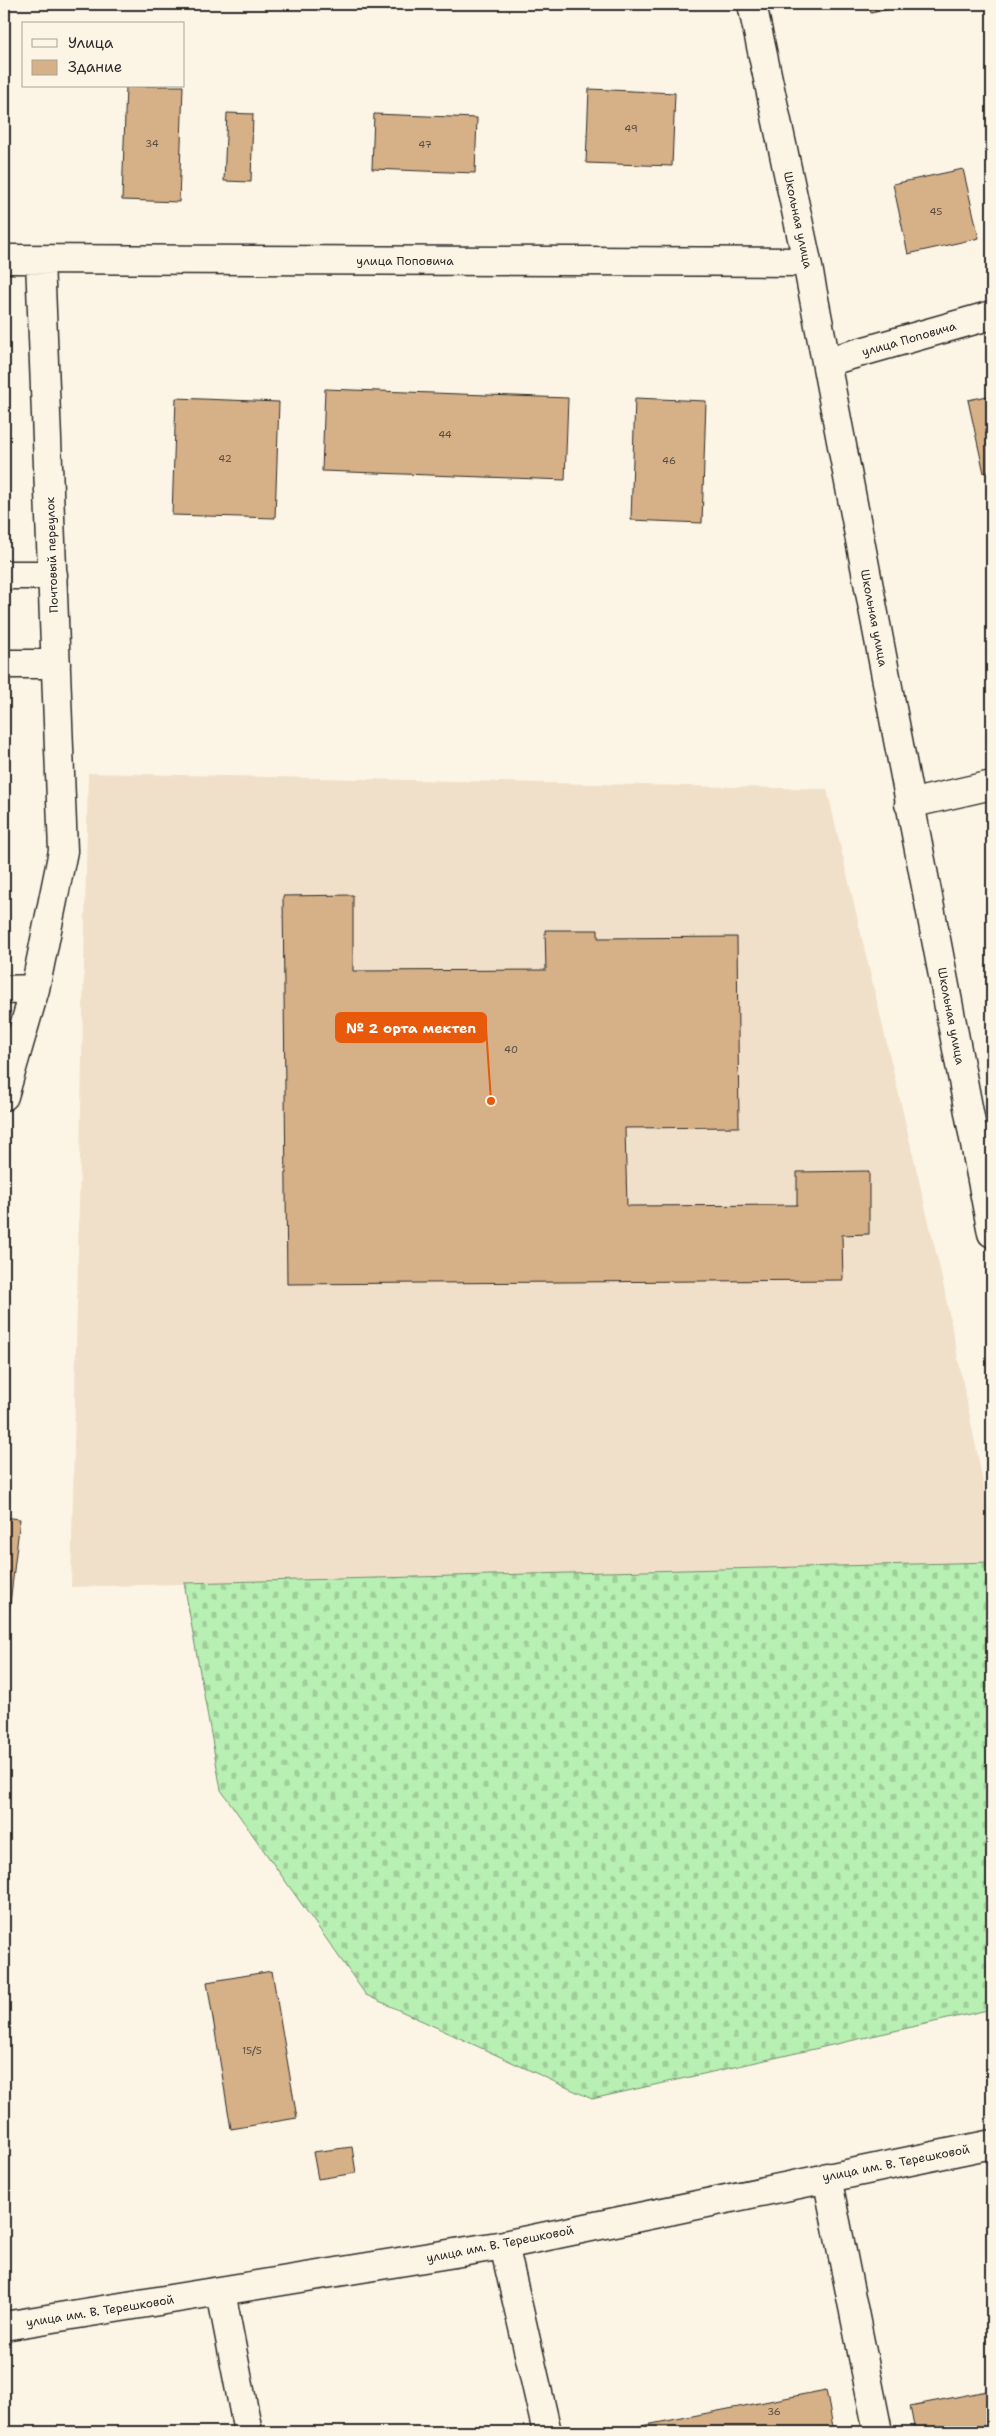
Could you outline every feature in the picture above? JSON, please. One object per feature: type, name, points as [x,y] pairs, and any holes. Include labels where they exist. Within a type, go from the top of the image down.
[{"type":"street","name":"Школьная улица","points":[[752,4],[826,362],[909,804],[985,1153],[992,1233]]},
{"type":"street","name":"улица Поповича","points":[[4,257],[40,260],[806,262]]},
{"type":"street","name":"Почтовый переулок","points":[[4,1096],[35,989],[63,851],[40,260]]},
{"type":"street","name":"улица Поповича","points":[[826,362],[992,315]]},
{"type":"street","points":[[4,575],[52,575]]},
{"type":"street","points":[[4,664],[56,664]]},
{"type":"street","points":[[909,804],[992,785]]},
{"type":"street","points":[[4,990],[35,989]]},
{"type":"street","name":"улица им. В. Терешковой","points":[[4,2326],[504,2245],[992,2144]]},
{"type":"street","points":[[827,2177],[878,2432]]},
{"type":"street","points":[[504,2245],[547,2432]]},
{"type":"street","points":[[221,2292],[248,2432]]},
{"type":"shaded area","points":[[88,773],[827,789],[942,1278],[992,1527],[992,1562],[71,1587]]},
{"type":"green space","points":[[992,1562],[992,2009],[592,2099],[366,1995],[221,1790],[184,1583]]},
{"type":"building","points":[[869,4],[911,4],[871,13]]},
{"type":"building","points":[[126,88],[183,88],[179,202],[122,200]]},
{"type":"building","points":[[589,89],[675,93],[672,166],[586,163]]},
{"type":"building","points":[[227,113],[253,114],[251,182],[224,181]]},
{"type":"building","points":[[374,114],[477,118],[475,173],[372,169]]},
{"type":"building","points":[[963,169],[979,238],[908,254],[893,184]]},
{"type":"building","points":[[325,389],[568,398],[565,480],[322,471]]},
{"type":"building","points":[[992,395],[992,471],[984,473],[968,400]]},
{"type":"building","points":[[176,398],[279,402],[275,518],[172,515]]},
{"type":"building","points":[[635,398],[706,401],[702,523],[631,520]]},
{"type":"building","points":[[353,895],[353,971],[546,970],[545,930],[598,930],[598,938],[737,937],[739,1127],[625,1128],[627,1206],[797,1205],[797,1172],[869,1171],[869,1234],[842,1235],[843,1280],[287,1284],[283,896]]},
{"type":"building","points":[[4,1517],[20,1519],[4,1655]]},
{"type":"building","points":[[272,1971],[297,2118],[231,2129],[207,1982]]},
{"type":"building","points":[[352,2147],[356,2173],[318,2179],[313,2152]]},
{"type":"building","points":[[826,2390],[834,2432],[610,2432]]},
{"type":"building","points":[[992,2390],[992,2432],[915,2432],[910,2406]]},
{"type":"place","name":"№ 2 орта мектеп","points":[[491,1101]]}]
